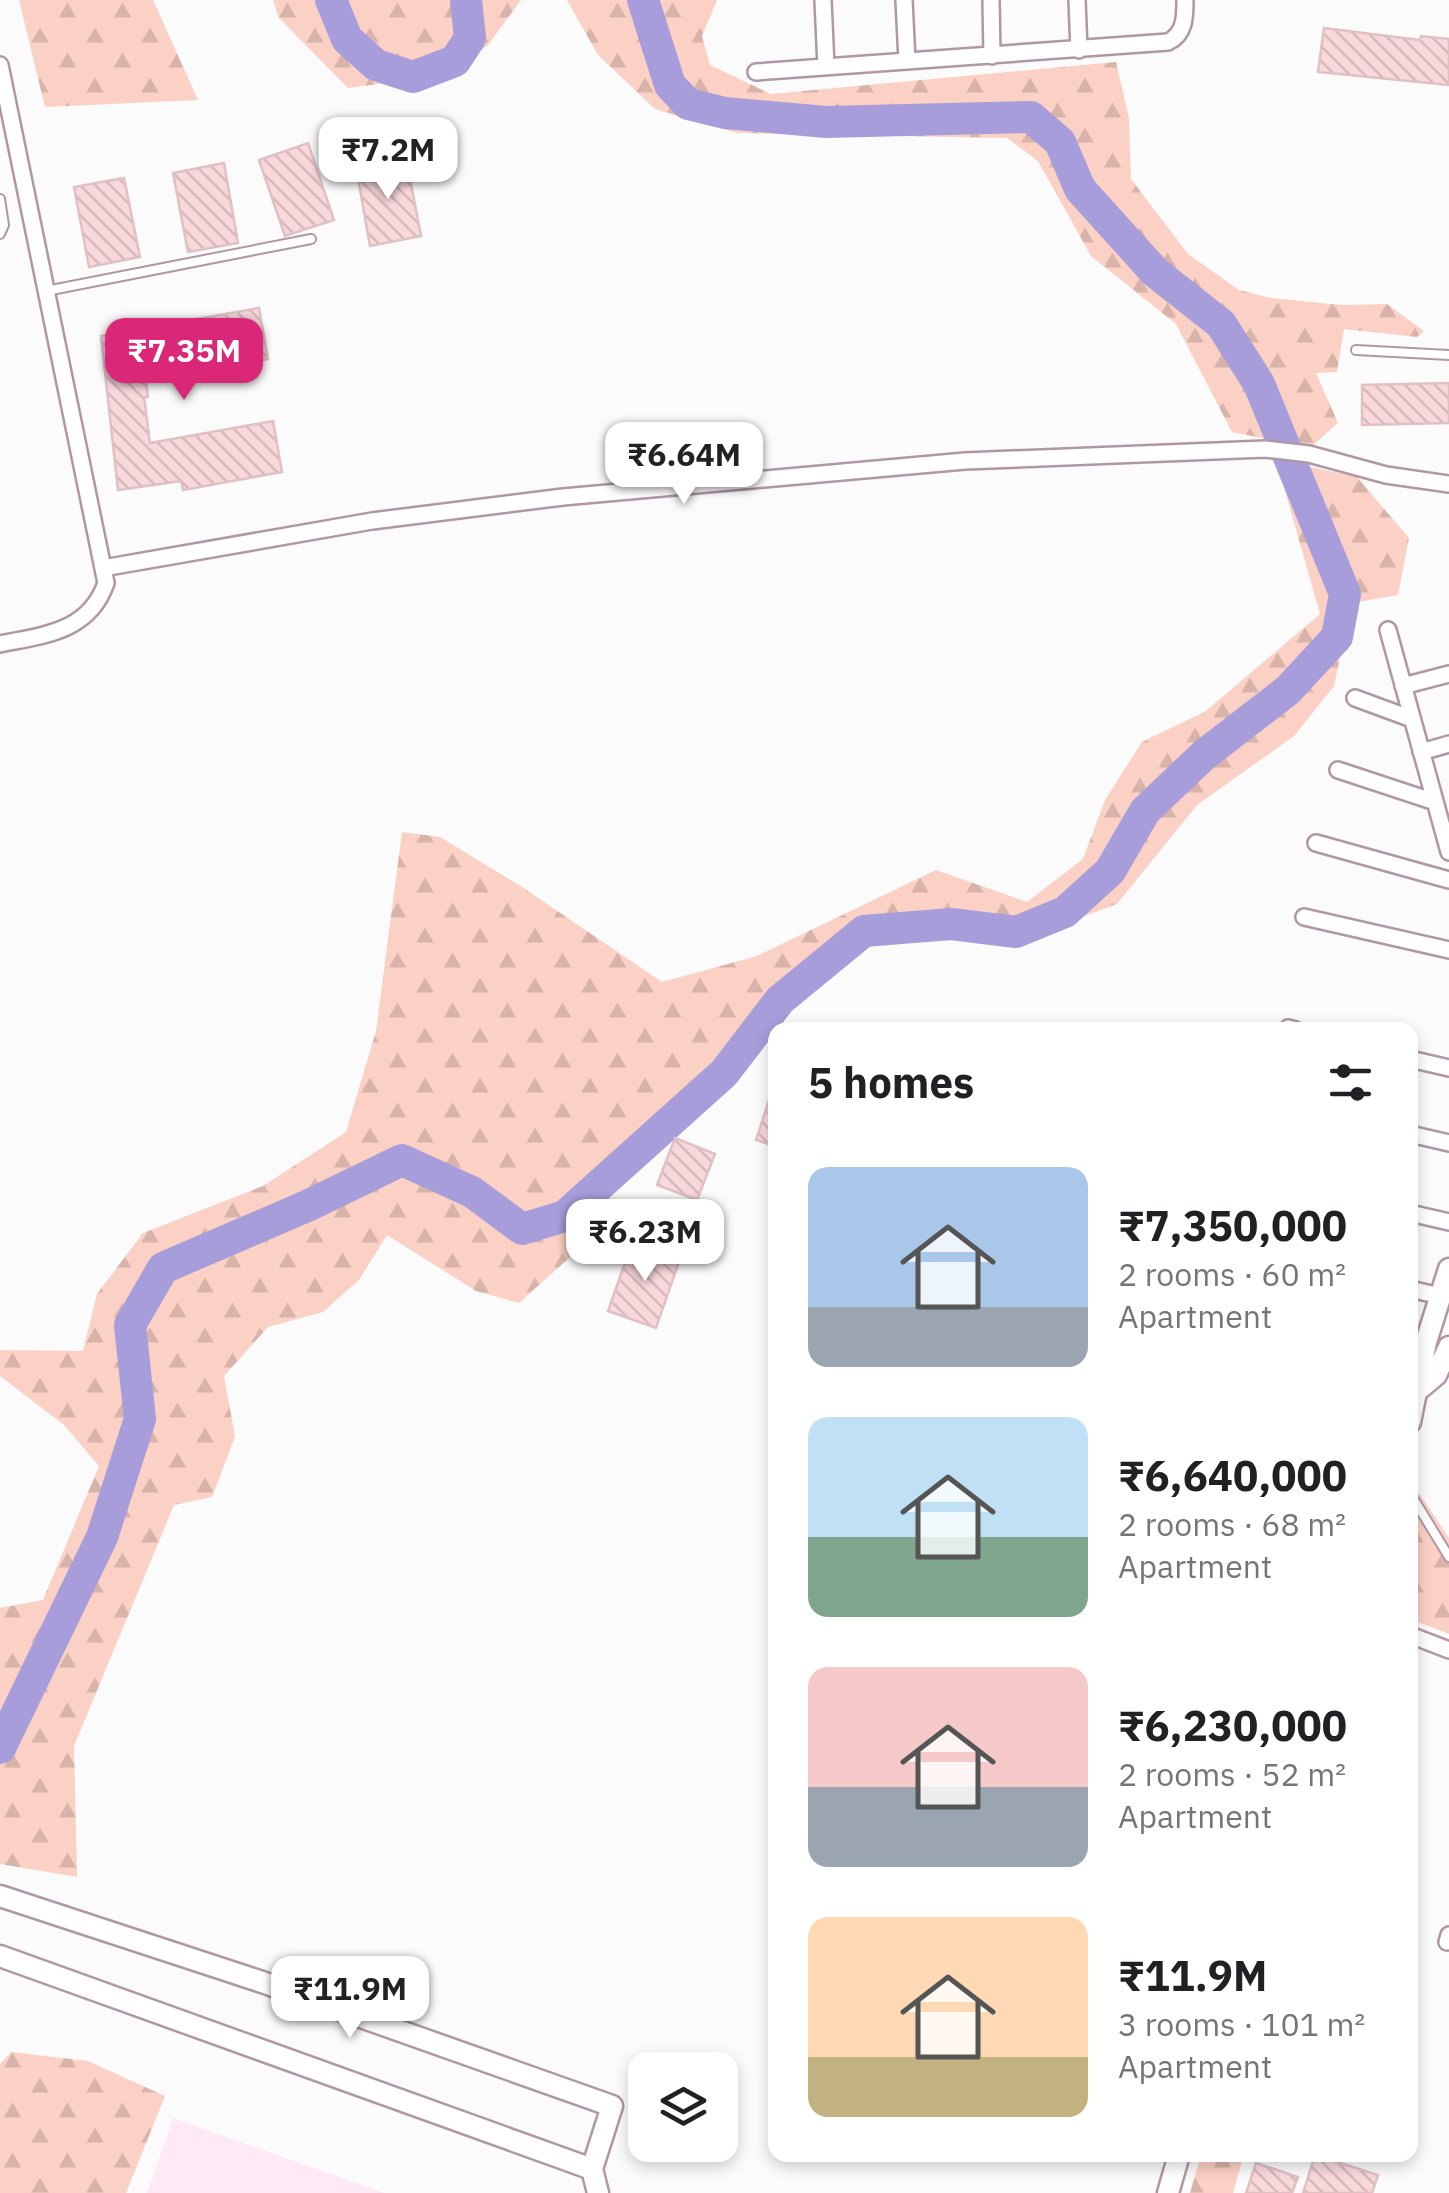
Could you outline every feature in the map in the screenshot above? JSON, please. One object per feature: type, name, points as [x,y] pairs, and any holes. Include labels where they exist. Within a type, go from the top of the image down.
[{"type":"main road","points":[[1418,1390],[1426,1342],[1449,1269]]},
{"type":"main road","points":[[1418,1390],[1443,1377],[1449,1346]]},
{"type":"main road","points":[[0,1896],[612,2106],[592,2169],[598,2193]]},
{"type":"main road","points":[[0,1956],[592,2169]]},
{"type":"main road","points":[[1168,2193],[1177,2162]]},
{"type":"street","points":[[823,0],[826,67]]},
{"type":"street","points":[[904,0],[907,62]]},
{"type":"street","points":[[990,0],[992,56]]},
{"type":"street","points":[[1077,0],[1079,50]]},
{"type":"street","points":[[756,72],[1168,42],[1177,38],[1182,28],[1184,0]]},
{"type":"street","points":[[0,65],[6,119],[106,584],[79,623],[50,634],[0,644]]},
{"type":"street","points":[[104,568],[372,521],[562,497],[965,461],[1266,449],[1309,454],[1386,476],[1449,484]]},
{"type":"street","points":[[1388,630],[1435,802],[1445,824],[1449,852]]},
{"type":"street","points":[[1403,686],[1449,674]]},
{"type":"street","points":[[1355,698],[1412,719]]},
{"type":"street","points":[[1421,752],[1449,744]]},
{"type":"street","points":[[1338,770],[1435,802]]},
{"type":"street","points":[[1316,843],[1449,880]]},
{"type":"street","points":[[1304,917],[1449,950]]},
{"type":"street","points":[[1418,1061],[1449,1068]]},
{"type":"street","points":[[1418,1136],[1449,1142]]},
{"type":"street","points":[[1418,1216],[1449,1222]]},
{"type":"street","points":[[1418,1291],[1440,1296]]},
{"type":"street","points":[[1418,1638],[1449,1650]]},
{"type":"lane","points":[[0,199],[4,225],[0,234]]},
{"type":"lane","points":[[46,291],[311,239]]},
{"type":"lane","points":[[1356,350],[1449,355]]},
{"type":"lane","points":[[1418,1506],[1449,1558]]},
{"type":"shaded area","points":[[173,2118],[384,2193],[147,2193]]},
{"type":"green space","points":[[19,0],[153,0],[198,100],[45,107]]},
{"type":"green space","points":[[273,0],[521,0],[488,45],[452,74],[348,88],[279,18]]},
{"type":"green space","points":[[567,0],[717,0],[702,36],[710,65],[771,94],[1116,62],[1129,118],[1131,179],[1188,254],[1239,290],[1271,298],[1341,305],[1387,304],[1424,331],[1417,337],[1344,329],[1337,372],[1316,373],[1338,423],[1310,448],[1232,432],[1176,324],[1091,256],[1038,161],[1007,138],[737,133],[655,109],[598,55]]},
{"type":"green space","points":[[1306,466],[1357,477],[1409,538],[1398,595],[1358,602],[1349,615],[1334,686],[1294,736],[1197,805],[1117,904],[1028,937],[950,908],[863,923],[813,962],[647,1126],[588,1241],[519,1303],[476,1291],[387,1235],[359,1280],[323,1312],[268,1327],[224,1376],[235,1437],[212,1497],[174,1505],[74,1746],[77,1877],[0,1864],[0,1608],[43,1600],[99,1466],[64,1425],[0,1376],[0,1350],[83,1351],[97,1294],[143,1233],[263,1186],[346,1132],[376,1031],[402,832],[440,837],[662,982],[757,956],[936,870],[1027,902],[1083,859],[1105,800],[1142,742],[1206,711],[1320,614],[1284,487]]},
{"type":"green space","points":[[1418,1496],[1449,1538],[1449,1634],[1418,1622]]},
{"type":"green space","points":[[11,2052],[88,2061],[165,2096],[126,2193],[0,2193],[0,2064]]},
{"type":"green space","points":[[1199,2162],[1242,2162],[1233,2193],[1190,2193]]},
{"type":"building","points":[[1324,28],[1420,40],[1421,36],[1449,39],[1449,85],[1318,72]]},
{"type":"building","points":[[308,143],[334,220],[285,236],[259,160]]},
{"type":"building","points":[[406,157],[421,236],[370,246],[356,167]]},
{"type":"building","points":[[224,163],[238,243],[188,252],[173,173]]},
{"type":"building","points":[[124,178],[140,257],[89,267],[74,187]]},
{"type":"building","points":[[259,308],[268,359],[146,381],[148,397],[144,397],[150,443],[273,421],[282,472],[183,490],[181,481],[118,490],[101,336]]},
{"type":"building","points":[[1449,383],[1449,423],[1362,425],[1362,385]]},
{"type":"building","points":[[768,1103],[768,1144],[756,1140]]},
{"type":"building","points":[[675,1138],[715,1154],[697,1200],[657,1185]]},
{"type":"building","points":[[633,1240],[681,1256],[656,1328],[608,1311]]},
{"type":"building","points":[[1313,2162],[1337,2162],[1378,2175],[1372,2193],[1303,2193]]},
{"type":"building","points":[[1256,2163],[1298,2177],[1292,2193],[1246,2193]]},
{"type":"waterway","points":[[331,0],[347,39],[376,65],[413,77],[455,61],[470,38],[466,0]]},
{"type":"waterway","points":[[0,1748],[102,1537],[140,1419],[130,1325],[163,1268],[402,1160],[472,1192],[522,1229],[565,1216],[724,1073],[780,1000],[864,931],[951,924],[1016,932],[1065,912],[1110,871],[1145,811],[1204,755],[1288,690],[1337,637],[1345,594],[1259,384],[1221,324],[1155,272],[1080,189],[1060,142],[1031,117],[826,122],[725,113],[688,104],[670,85],[643,0]]}]
